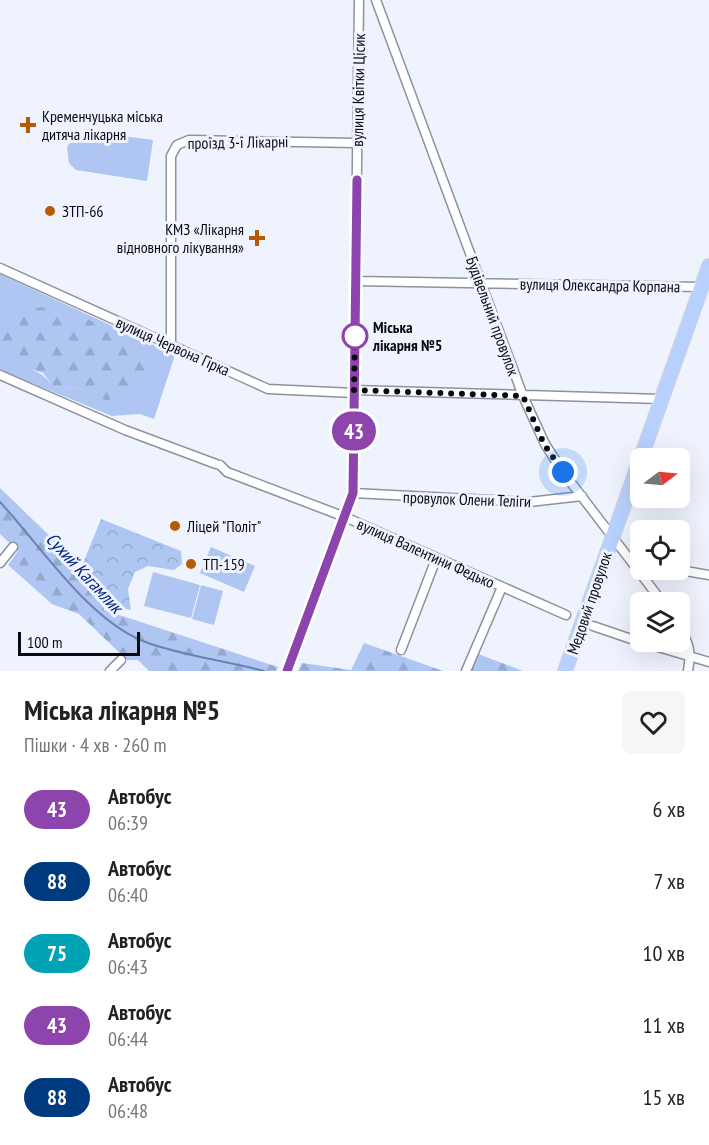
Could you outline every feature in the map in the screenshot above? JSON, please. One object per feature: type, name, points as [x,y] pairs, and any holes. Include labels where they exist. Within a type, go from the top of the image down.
[{"type":"main road","name":"Медовий провулок","points":[[565,671],[709,266]]},
{"type":"street","name":"вулиця Квітки Цісик","points":[[287,671],[353,493],[359,0]]},
{"type":"street","name":"Будівельний провулок","points":[[376,0],[523,396],[544,444],[612,536],[630,556]]},
{"type":"street","name":"проїзд 3-ї Лікарні","points":[[171,345],[170,189],[171,156],[177,145],[189,140],[357,142]]},
{"type":"street","name":"вулиця Червона Гірка","points":[[0,268],[267,389],[661,399]]},
{"type":"street","name":"вулиця Олександра Корпана","points":[[356,281],[701,287]]},
{"type":"street","name":"вулиця Валентини Федько","points":[[0,375],[125,430],[218,464],[227,472],[250,482],[345,517],[566,615]]},
{"type":"street","name":"провулок Олени Теліги","points":[[353,493],[529,502],[582,496]]},
{"type":"street","points":[[0,563],[13,547]]},
{"type":"street","points":[[401,650],[436,559]]},
{"type":"street","points":[[690,572],[709,575]]},
{"type":"street","points":[[466,671],[502,587]]},
{"type":"street","points":[[593,626],[630,638]]},
{"type":"street","points":[[672,652],[709,662]]},
{"type":"street","points":[[688,671],[690,652]]},
{"type":"street","points":[[110,671],[121,660]]},
{"type":"green space","points":[[86,131],[153,140],[147,181],[76,170],[69,163],[67,147],[76,134]]},
{"type":"green space","points":[[0,274],[175,355],[154,419],[140,414],[112,416],[0,370],[0,346],[13,360],[39,373],[53,386],[84,389],[107,400],[7,312],[0,318]]},
{"type":"green space","points":[[60,305],[136,344],[148,362],[135,385],[107,401],[84,389],[53,386],[43,373],[9,361],[0,346],[0,318],[7,312]]},
{"type":"green space","points":[[0,488],[56,542],[101,592],[104,610],[278,667],[276,671],[149,671],[138,660],[127,660],[79,614],[52,604],[8,565],[18,551],[0,534]]},
{"type":"green space","points":[[101,519],[181,551],[182,564],[174,570],[148,566],[135,572],[128,589],[131,610],[105,604],[103,591],[82,566]]},
{"type":"green space","points":[[211,547],[255,566],[244,592],[200,573]]},
{"type":"green space","points":[[153,572],[200,585],[191,618],[144,606]]},
{"type":"green space","points":[[201,585],[223,591],[214,625],[192,619]]},
{"type":"green space","points":[[364,643],[443,671],[298,671],[302,663],[351,670]]},
{"type":"green space","points":[[470,651],[523,671],[462,671]]},
{"type":"waterway","name":"Сухий Кагамлик","points":[[0,502],[86,601],[106,619],[127,633],[162,648],[264,671]]},
{"type":"bus line","name":"43","points":[[287,671],[353,493],[357,180]]},
{"type":"place","name":"Кременчуцька міська дитяча лікарня","points":[[28,125]]},
{"type":"place","name":"ЗТП-66","points":[[50,211]]},
{"type":"place","name":"КМЗ «Лікарня відновного лікування»","points":[[257,238]]},
{"type":"place","name":"Міська лікарня №5","points":[[355,336]]},
{"type":"place","name":"Ліцей \"Політ\"","points":[[175,526]]},
{"type":"place","name":"ТП-159","points":[[191,564]]},
{"type":"route","points":[[355,336],[354,390],[523,396],[544,444],[563,472]]}]
